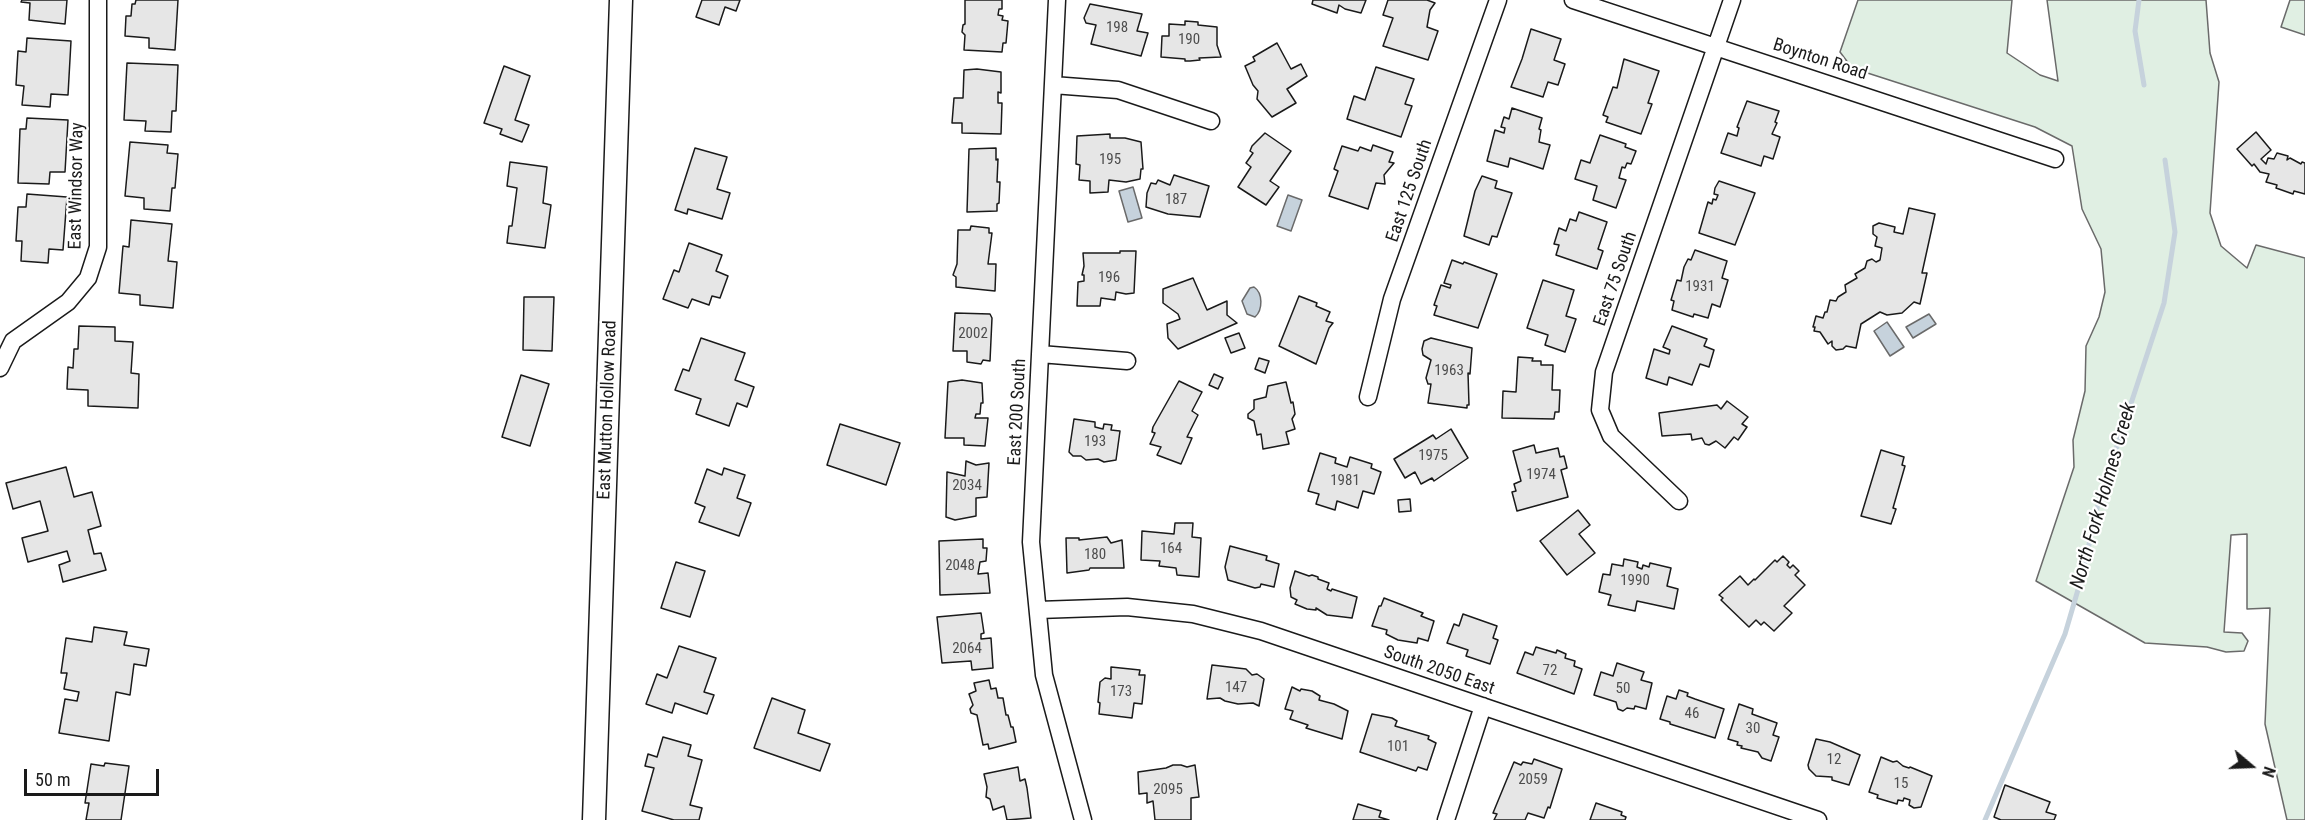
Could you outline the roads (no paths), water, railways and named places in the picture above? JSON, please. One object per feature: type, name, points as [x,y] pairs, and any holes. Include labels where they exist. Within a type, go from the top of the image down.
[{"type":"street","name":"East Windsor Way","points":[[0,369],[13,341],[68,302],[88,278],[98,246],[98,0]]},
{"type":"street","name":"East Mutton Hollow Road","points":[[594,820],[621,0]]},
{"type":"street","name":"East 200 South","points":[[1057,0],[1031,542],[1044,675],[1083,820]]},
{"type":"street","name":"East 125 South","points":[[1368,397],[1392,299],[1498,0]]},
{"type":"street","name":"Boynton Road","points":[[1573,0],[2055,159]]},
{"type":"street","name":"East 75 South","points":[[1679,501],[1611,436],[1600,410],[1604,372],[1732,0]]},
{"type":"street","points":[[1053,85],[1118,90],[1211,121]]},
{"type":"street","points":[[1040,354],[1127,361]]},
{"type":"street","name":"South 2050 East","points":[[1038,610],[1127,607],[1193,614],[1261,631],[1814,819]]},
{"type":"street","points":[[1446,820],[1483,706]]},
{"type":"waterway","name":"North Fork Holmes Creek","points":[[2139,0],[2135,31],[2144,85]]},
{"type":"waterway","name":"North Fork Holmes Creek","points":[[1985,820],[2065,634],[2082,576],[2098,504],[2164,303],[2175,232],[2165,160]]}]
